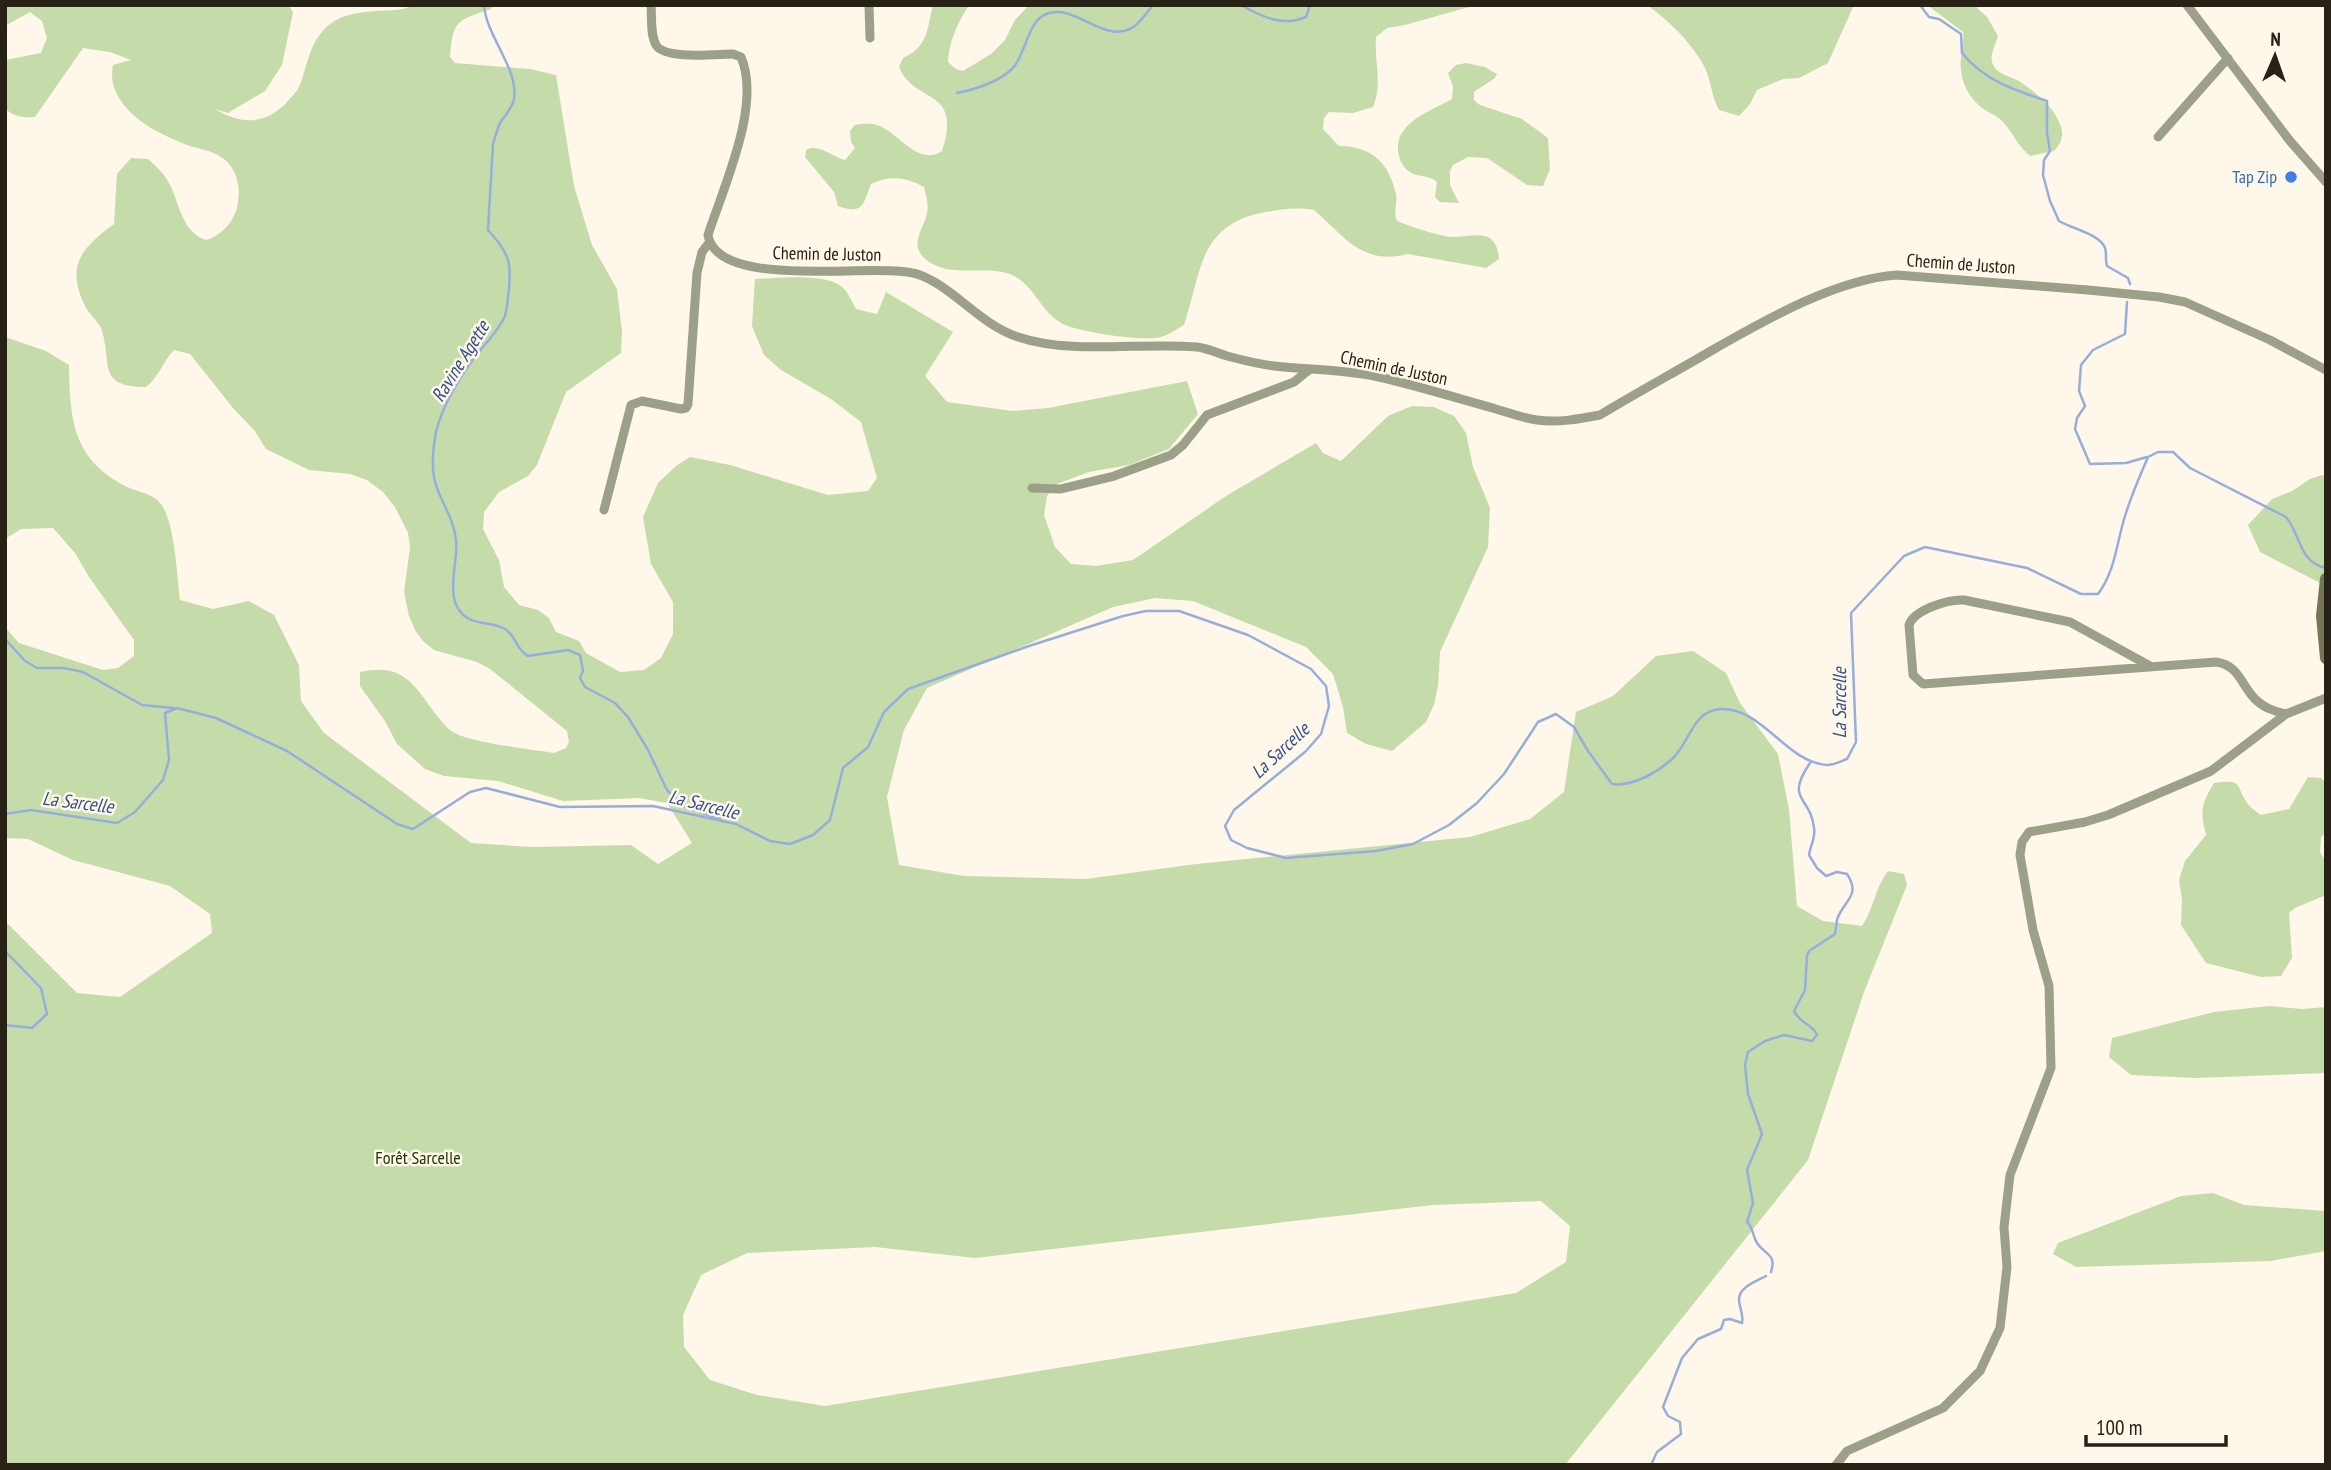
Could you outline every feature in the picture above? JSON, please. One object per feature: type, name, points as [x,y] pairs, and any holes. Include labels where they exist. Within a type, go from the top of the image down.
[{"type":"main road","points":[[2325,582],[2322,616],[2326,658]]},
{"type":"street","points":[[604,510],[631,405],[642,401],[681,409],[688,404],[697,273],[702,252],[709,243],[708,235],[744,123],[745,66],[741,57],[733,54],[664,52],[656,45],[653,35],[651,5]]},
{"type":"street","points":[[869,5],[870,38]]},
{"type":"street","points":[[2187,5],[2290,141],[2326,182]]},
{"type":"street","points":[[2158,137],[2228,58]]},
{"type":"street","name":"Chemin de Juston","points":[[709,243],[729,259],[768,270],[898,271],[918,275],[937,283],[984,321],[1018,337],[1078,346],[1200,348],[1272,365],[1345,371],[1380,377],[1538,420],[1570,420],[1600,415],[1772,316],[1849,285],[1897,275],[2063,287],[2185,302],[2326,369]]},
{"type":"street","points":[[1032,488],[1060,489],[1114,476],[1171,455],[1183,445],[1207,415],[1294,383],[1310,369]]},
{"type":"street","points":[[2150,666],[2070,622],[1964,600],[1954,600],[1917,614],[1909,625],[1913,676],[1928,685],[2213,662],[2226,664],[2236,670],[2253,697],[2269,709],[2286,714]]},
{"type":"street","points":[[1836,1465],[1847,1451],[1943,1408],[1980,1371],[2000,1328],[2007,1267],[2004,1227],[2010,1175],[2051,1068],[2049,986],[2033,930],[2022,876],[2022,842],[2029,832],[2108,815],[2211,771],[2286,714],[2326,698]]},
{"type":"green space","name":"Forêt Sarcelle","points":[[5,5],[288,5],[293,12],[282,65],[265,91],[228,113],[215,109],[234,118],[252,120],[262,119],[279,110],[294,94],[318,37],[338,19],[356,13],[404,9],[413,5],[492,5],[491,9],[470,16],[458,24],[450,57],[455,63],[530,69],[556,75],[574,186],[592,245],[617,289],[622,332],[621,353],[566,392],[537,465],[528,476],[499,492],[484,512],[483,529],[499,560],[504,587],[519,605],[538,610],[549,618],[556,632],[579,641],[586,653],[620,672],[644,670],[661,658],[673,634],[673,602],[651,564],[643,517],[658,483],[676,466],[690,457],[730,465],[828,495],[868,491],[877,478],[861,422],[831,399],[781,370],[764,355],[752,326],[755,279],[824,279],[841,286],[856,309],[877,314],[886,292],[953,332],[925,376],[947,402],[1013,411],[1048,408],[1187,381],[1198,414],[1169,449],[1129,465],[1089,472],[1057,484],[1047,496],[1044,515],[1055,547],[1071,564],[1096,566],[1133,560],[1226,496],[1316,443],[1323,453],[1341,461],[1388,416],[1412,406],[1434,407],[1454,416],[1466,433],[1473,467],[1490,508],[1488,547],[1440,652],[1438,686],[1434,705],[1426,722],[1392,751],[1366,744],[1347,733],[1343,707],[1333,674],[1306,647],[1193,601],[1155,598],[1113,607],[927,688],[904,730],[887,797],[899,865],[964,876],[1086,879],[1196,864],[1470,837],[1530,819],[1564,792],[1576,712],[1613,696],[1656,656],[1693,651],[1726,673],[1740,703],[1778,754],[1789,809],[1797,906],[1823,921],[1862,926],[1888,871],[1904,874],[1907,885],[1864,992],[1808,1160],[1565,1465],[5,1465],[5,921],[77,993],[120,997],[212,933],[210,914],[170,886],[73,860],[28,839],[5,838],[5,627],[19,643],[103,670],[118,668],[134,656],[134,640],[75,553],[53,528],[21,529],[5,539],[5,337],[46,351],[69,365],[73,419],[84,449],[106,474],[153,497],[166,513],[175,550],[180,600],[213,609],[249,601],[274,615],[299,665],[301,701],[324,733],[471,843],[533,847],[631,845],[658,864],[692,843],[667,803],[639,798],[563,801],[498,781],[444,776],[425,769],[397,744],[385,721],[360,686],[360,672],[386,670],[404,677],[445,725],[462,736],[554,753],[566,748],[569,742],[567,731],[490,669],[477,662],[434,650],[423,641],[409,616],[404,592],[410,547],[408,533],[395,507],[383,492],[367,480],[350,474],[309,470],[266,449],[255,431],[190,354],[174,350],[146,387],[119,383],[113,377],[109,370],[101,328],[85,306],[79,292],[77,268],[85,250],[114,224],[117,174],[131,158],[148,159],[168,181],[192,231],[206,240],[220,233],[234,216],[239,195],[235,172],[218,155],[166,136],[143,123],[130,111],[118,95],[112,76],[113,65],[131,60],[110,52],[83,48],[35,117],[15,115],[5,108],[5,60],[41,53],[47,38],[42,21],[30,12],[5,26]],"holes":[[[1541,1201],[1570,1226],[1566,1262],[1516,1293],[825,1406],[757,1395],[710,1380],[684,1347],[683,1315],[701,1275],[747,1253],[875,1247],[975,1258],[1433,1205]]]},
{"type":"green space","points":[[933,5],[969,5],[955,32],[948,62],[963,71],[991,54],[1005,40],[1015,20],[1029,5],[1476,5],[1387,28],[1376,37],[1378,81],[1373,107],[1353,113],[1329,112],[1324,118],[1323,129],[1339,146],[1361,149],[1384,165],[1396,194],[1397,221],[1451,237],[1488,237],[1497,248],[1499,259],[1486,268],[1408,254],[1378,256],[1345,239],[1314,210],[1278,210],[1244,218],[1227,227],[1215,239],[1200,269],[1184,325],[1170,333],[1152,338],[1126,337],[1081,330],[1061,323],[1020,279],[1012,275],[944,268],[924,258],[918,241],[928,210],[924,187],[904,179],[884,179],[871,184],[858,208],[838,206],[834,192],[805,157],[806,150],[816,148],[845,160],[855,148],[851,142],[850,131],[855,125],[866,124],[885,129],[908,147],[924,155],[942,151],[947,130],[942,106],[906,79],[899,67],[903,58],[922,43]]},
{"type":"green space","points":[[1647,5],[1854,5],[1828,63],[1799,78],[1783,79],[1757,90],[1750,104],[1739,116],[1719,110],[1706,69],[1698,55],[1663,17]]},
{"type":"green space","points":[[1927,5],[1974,5],[1987,17],[1998,36],[1992,56],[1994,67],[2040,97],[2058,120],[2062,137],[2054,151],[2030,156],[2001,120],[1975,102],[1963,81],[1963,32]]},
{"type":"green space","points":[[1466,63],[1485,67],[1497,74],[1474,92],[1474,100],[1480,105],[1522,119],[1548,138],[1550,169],[1543,186],[1527,185],[1487,158],[1468,157],[1453,165],[1450,171],[1450,185],[1459,203],[1440,202],[1435,197],[1437,182],[1407,170],[1403,165],[1398,150],[1403,132],[1416,118],[1452,99],[1453,87],[1448,73],[1456,65]]},
{"type":"green space","points":[[2322,475],[2326,477],[2326,586],[2260,552],[2248,525],[2272,499]]},
{"type":"green space","points":[[2308,777],[2321,778],[2326,783],[2326,833],[2321,837],[2320,852],[2326,862],[2326,895],[2289,913],[2292,958],[2281,976],[2261,977],[2206,963],[2181,925],[2182,900],[2179,880],[2185,861],[2206,835],[2203,808],[2210,790],[2214,783],[2235,783],[2248,804],[2261,815],[2289,809]]},
{"type":"green space","points":[[2269,1006],[2302,1009],[2326,1007],[2326,1073],[2196,1078],[2131,1075],[2109,1057],[2112,1038],[2214,1012]]},
{"type":"green space","points":[[2213,1193],[2244,1205],[2326,1211],[2326,1251],[2270,1261],[2076,1267],[2053,1254],[2058,1243],[2181,1196]]},
{"type":"waterway","name":"Ravine Agette","points":[[484,5],[490,29],[512,76],[514,88],[513,103],[500,123],[493,144],[488,230],[505,253],[510,276],[504,318],[454,388],[443,410],[435,438],[434,479],[453,525],[456,540],[453,594],[461,612],[469,619],[505,629],[528,656],[568,650],[580,655],[583,671],[580,678],[585,687],[615,703],[628,717],[647,748],[667,790],[683,806],[720,819]]},
{"type":"waterway","points":[[957,93],[986,85],[1012,69],[1035,24],[1046,14],[1067,14],[1109,31],[1119,32],[1134,27],[1153,5]]},
{"type":"waterway","points":[[1241,5],[1265,17],[1281,21],[1306,17],[1310,5]]},
{"type":"waterway","points":[[1920,5],[1929,17],[1939,19],[1961,34],[1962,53],[1980,71],[2012,88],[2047,101],[2050,151],[2044,160],[2043,175],[2059,221],[2091,235],[2102,243],[2106,250],[2107,266],[2128,278],[2130,284]]},
{"type":"waterway","points":[[2127,302],[2125,334],[2093,350],[2081,365],[2079,391],[2085,406],[2077,418],[2075,429],[2090,464],[2126,463],[2147,457]]},
{"type":"waterway","name":"La Sarcelle","points":[[5,814],[31,810],[117,823],[135,812],[163,780],[169,760],[165,713],[177,708],[216,718],[287,751],[397,824],[413,829],[470,792],[486,788],[560,807],[653,806],[736,824],[770,841],[790,844],[813,835],[830,820],[843,768],[868,747],[884,712],[908,689],[1123,616],[1146,611],[1179,611],[1248,635],[1311,669],[1326,686],[1329,706],[1321,734],[1305,752],[1234,810],[1225,826],[1231,840],[1247,848],[1286,858],[1376,851],[1413,844],[1449,825],[1477,803],[1504,774],[1538,722],[1556,714],[1574,727],[1612,784],[1636,781],[1661,768],[1674,757],[1698,721],[1711,711],[1720,709],[1749,716],[1812,762],[1830,765],[1847,759],[1856,742],[1851,613],[1904,556],[1925,547],[2027,568],[2081,594],[2098,594],[2111,569],[2125,514],[2141,473],[2148,457],[2158,452],[2173,452],[2190,468],[2286,517],[2305,554],[2317,565],[2326,568]]},
{"type":"waterway","points":[[5,639],[25,661],[37,668],[64,668],[83,672],[142,705],[173,708]]},
{"type":"waterway","points":[[1771,1272],[1771,1258],[1757,1243],[1747,1222],[1753,1203],[1747,1170],[1762,1134],[1748,1094],[1745,1065],[1748,1052],[1765,1041],[1784,1035],[1812,1041],[1817,1035],[1794,1011],[1805,990],[1807,956],[1809,951],[1835,934],[1838,917],[1852,892],[1847,874],[1837,872],[1826,876],[1809,855],[1814,828],[1812,818],[1801,798],[1799,785],[1810,763]]},
{"type":"waterway","name":"La Sarcelle","points":[[5,951],[41,988],[47,1014],[32,1028],[5,1025]]},
{"type":"waterway","points":[[1651,1465],[1657,1452],[1681,1434],[1680,1422],[1668,1416],[1663,1407],[1682,1358],[1698,1339],[1721,1329],[1724,1320],[1742,1323],[1739,1302],[1742,1291],[1766,1276]]},
{"type":"place","name":"Tap Zip","points":[[2291,177]]}]
